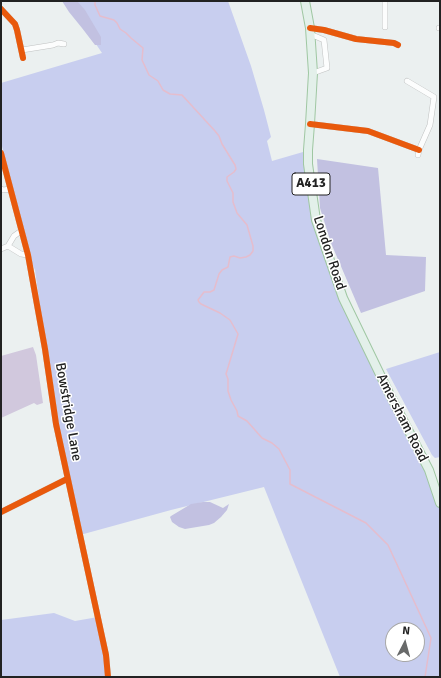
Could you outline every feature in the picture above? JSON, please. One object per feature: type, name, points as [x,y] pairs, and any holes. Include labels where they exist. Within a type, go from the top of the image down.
[{"type":"highway","name":"London Road","points":[[305,1],[310,31],[313,73],[308,164],[316,220],[343,298],[371,356]]},
{"type":"highway","name":"Amersham Road","points":[[371,356],[429,470],[440,503]]},
{"type":"street","points":[[385,1],[385,27]]},
{"type":"street","points":[[1,9],[15,24],[23,58]]},
{"type":"street","points":[[310,31],[324,30],[356,39],[394,43],[398,45]]},
{"type":"street","points":[[310,31],[324,40],[327,68],[313,73]]},
{"type":"street","points":[[22,50],[58,43],[64,44]]},
{"type":"street","points":[[310,124],[368,131],[419,152],[430,125],[434,98],[407,81]]},
{"type":"street","name":"Bowstridge Lane","points":[[1,153],[28,255],[45,349],[56,424],[106,655],[108,677]]},
{"type":"street","points":[[1,189],[10,189]]},
{"type":"street","points":[[1,249],[8,246],[14,236],[21,231]]},
{"type":"street","points":[[8,246],[21,254],[28,255]]},
{"type":"street","points":[[1,512],[67,479]]},
{"type":"shaded area","points":[[62,1],[77,1],[85,10],[101,37],[101,45],[95,45]]},
{"type":"shaded area","points":[[67,1],[228,1],[251,66],[264,110],[271,137],[267,141],[272,161],[303,152],[316,220],[347,306],[440,500],[440,677],[340,677],[264,487],[171,510],[80,535],[56,424],[35,270],[28,255],[1,142],[1,83],[102,53]]},
{"type":"shaded area","points":[[317,159],[378,168],[386,255],[426,257],[425,291],[361,313],[331,243],[320,208]]},
{"type":"shaded area","points":[[33,347],[36,355],[43,403],[37,405],[34,403],[1,418],[1,356]]},
{"type":"shaded area","points":[[440,352],[440,457],[435,458],[386,369]]},
{"type":"shaded area","points":[[210,502],[223,508],[229,504],[227,510],[221,517],[209,525],[185,529],[172,522],[171,516],[191,504]]},
{"type":"shaded area","points":[[54,613],[75,621],[98,617],[108,677],[1,677],[1,620]]},
{"type":"waterway","points":[[95,1],[95,5],[100,16],[114,20],[120,29],[143,48],[142,60],[149,75],[158,81],[163,90],[170,94],[182,95],[219,136],[222,144],[235,165],[236,169],[227,177],[227,181],[233,193],[233,202],[237,213],[247,225],[253,251],[246,257],[230,257],[228,267],[222,270],[219,274],[214,290],[204,292],[198,300],[201,304],[220,313],[230,320],[238,334],[226,374],[228,379],[228,391],[231,400],[238,416],[247,421],[262,438],[272,443],[279,449],[290,470],[290,484],[366,523],[388,545],[431,638],[425,677]]},
{"type":"cycle path","points":[[1,9],[15,24],[23,58]]},
{"type":"cycle path","points":[[310,28],[324,30],[356,39],[394,43],[398,45]]},
{"type":"cycle path","points":[[310,124],[368,131],[419,150]]},
{"type":"cycle path","points":[[1,153],[28,255],[45,349],[56,424],[106,655],[108,677]]},
{"type":"cycle path","points":[[1,512],[67,479]]}]
